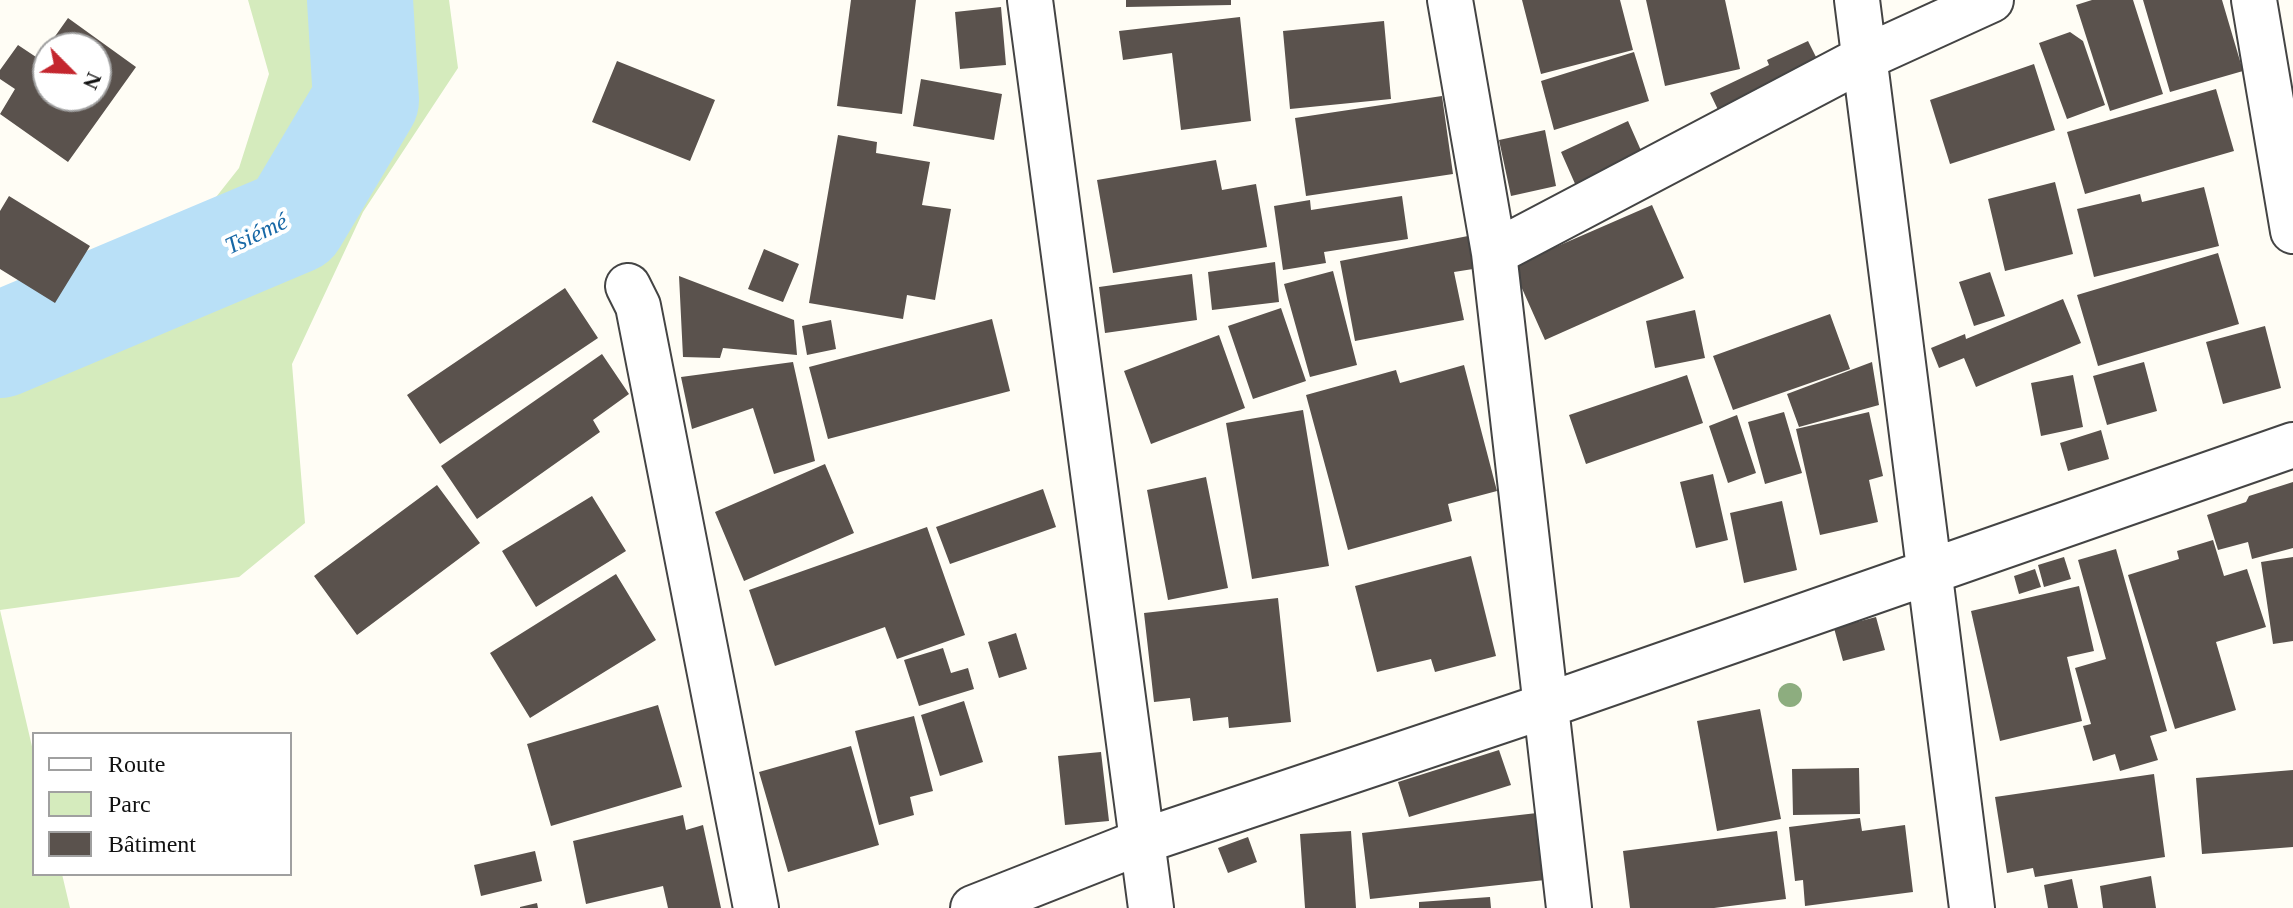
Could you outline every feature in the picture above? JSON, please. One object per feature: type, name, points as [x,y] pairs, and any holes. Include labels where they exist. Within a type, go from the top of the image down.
[{"type":"street","points":[[1030,0],[1151,908]]},
{"type":"street","points":[[1450,0],[1494,253],[1569,908]]},
{"type":"street","points":[[1857,0],[1972,908]]},
{"type":"street","points":[[1494,253],[1866,57],[1991,0]]},
{"type":"street","points":[[2254,0],[2293,231]]},
{"type":"street","points":[[628,286],[638,306],[756,908]]},
{"type":"street","points":[[973,908],[1143,841],[1545,706],[2293,445]]},
{"type":"green space","points":[[248,0],[449,0],[458,68],[363,212],[292,364],[305,523],[239,577],[0,610],[0,345],[149,282],[239,168],[269,74]]},
{"type":"green space","points":[[0,610],[32,746],[32,876],[62,876],[70,908],[0,908]]},
{"type":"building","points":[[851,0],[916,0],[902,114],[837,106]]},
{"type":"building","points":[[1126,0],[1231,0],[1231,5],[1126,7]]},
{"type":"building","points":[[1522,0],[1620,0],[1633,50],[1541,74]]},
{"type":"building","points":[[1646,0],[1725,0],[1740,69],[1665,86]]},
{"type":"building","points":[[2092,0],[2133,0],[2163,94],[2110,111],[2076,5]]},
{"type":"building","points":[[2143,0],[2222,0],[2243,71],[2170,92]]},
{"type":"building","points":[[1001,7],[1006,65],[960,69],[955,12]]},
{"type":"building","points":[[1240,17],[1251,121],[1181,130],[1172,53],[1123,60],[1119,31]]},
{"type":"building","points":[[68,18],[87,32],[58,32]]},
{"type":"building","points":[[1384,21],[1391,99],[1290,109],[1283,31]]},
{"type":"building","points":[[2070,32],[2083,41],[2105,105],[2067,119],[2039,43]]},
{"type":"building","points":[[1808,41],[1822,69],[1721,116],[1710,93],[1769,65],[1767,60]]},
{"type":"building","points":[[18,45],[32,54],[32,112],[104,112],[68,162],[0,114],[15,89],[0,79],[0,70]]},
{"type":"building","points":[[112,50],[136,67],[112,101]]},
{"type":"building","points":[[1634,52],[1649,101],[1554,130],[1541,81]]},
{"type":"building","points":[[617,61],[715,100],[690,161],[592,122]]},
{"type":"building","points":[[2034,64],[2055,130],[1950,164],[1930,100]]},
{"type":"building","points":[[921,79],[1002,94],[994,140],[913,126]]},
{"type":"building","points":[[2216,89],[2234,151],[2085,194],[2067,132]]},
{"type":"building","points":[[1442,96],[1453,174],[1306,196],[1295,118]]},
{"type":"building","points":[[1628,121],[1643,155],[1576,186],[1561,152]]},
{"type":"building","points":[[1545,130],[1556,186],[1511,196],[1499,140]]},
{"type":"building","points":[[838,135],[877,142],[876,153],[930,162],[922,205],[951,209],[935,300],[907,295],[903,319],[809,303]]},
{"type":"building","points":[[1216,160],[1222,190],[1256,184],[1267,247],[1113,273],[1097,180]]},
{"type":"building","points":[[2055,182],[2073,254],[2005,271],[1988,199]]},
{"type":"building","points":[[2204,187],[2219,246],[2094,277],[2077,209],[2140,194],[2142,202]]},
{"type":"building","points":[[9,196],[90,246],[55,303],[0,269],[0,211]]},
{"type":"building","points":[[1402,196],[1408,239],[1324,252],[1326,263],[1283,270],[1274,206],[1310,200],[1311,210]]},
{"type":"building","points":[[1652,205],[1684,278],[1545,340],[1512,266]]},
{"type":"building","points":[[1468,236],[1473,269],[1454,272],[1464,320],[1355,341],[1340,261]]},
{"type":"building","points":[[764,249],[799,264],[783,302],[748,289]]},
{"type":"building","points":[[2218,253],[2239,324],[2098,366],[2077,295]]},
{"type":"building","points":[[1275,262],[1279,302],[1212,310],[1208,272]]},
{"type":"building","points":[[1333,271],[1357,365],[1310,377],[1284,284]]},
{"type":"building","points":[[1990,272],[2005,316],[1974,326],[1959,282]]},
{"type":"building","points":[[1192,274],[1197,320],[1105,333],[1099,287]]},
{"type":"building","points":[[679,276],[794,320],[797,355],[723,348],[720,358],[683,357]]},
{"type":"building","points":[[565,288],[598,338],[440,444],[407,395]]},
{"type":"building","points":[[2063,299],[2081,343],[1976,387],[1964,358],[1939,368],[1931,348],[1965,334],[1966,339]]},
{"type":"building","points":[[1281,308],[1306,381],[1253,399],[1228,326]]},
{"type":"building","points":[[1695,310],[1705,358],[1655,368],[1646,321]]},
{"type":"building","points":[[1830,314],[1850,369],[1733,410],[1713,356]]},
{"type":"building","points":[[992,319],[1010,391],[828,439],[809,367]]},
{"type":"building","points":[[831,320],[836,349],[807,355],[802,326]]},
{"type":"building","points":[[2265,326],[2281,388],[2223,404],[2206,342]]},
{"type":"building","points":[[1219,335],[1245,408],[1151,444],[1124,371]]},
{"type":"building","points":[[602,354],[629,394],[593,420],[600,432],[477,519],[441,466]]},
{"type":"building","points":[[793,362],[815,461],[774,474],[753,408],[692,429],[681,377]]},
{"type":"building","points":[[1872,362],[1879,405],[1799,427],[1787,394]]},
{"type":"building","points":[[2144,362],[2157,411],[2107,425],[2093,376]]},
{"type":"building","points":[[1464,365],[1497,491],[1448,504],[1452,521],[1348,550],[1306,395],[1396,370],[1400,383]]},
{"type":"building","points":[[1687,375],[1703,423],[1586,464],[1569,415]]},
{"type":"building","points":[[2073,375],[2083,427],[2041,436],[2031,383]]},
{"type":"building","points":[[1303,410],[1329,566],[1252,579],[1226,423]]},
{"type":"building","points":[[1784,412],[1802,473],[1765,484],[1748,422]]},
{"type":"building","points":[[1869,412],[1883,476],[1869,480],[1878,522],[1820,535],[1796,429]]},
{"type":"building","points":[[1737,415],[1756,473],[1728,483],[1709,426]]},
{"type":"building","points":[[2101,430],[2109,459],[2068,471],[2060,443]]},
{"type":"building","points":[[825,464],[854,533],[744,581],[715,512]]},
{"type":"building","points":[[1713,474],[1728,540],[1696,548],[1680,482]]},
{"type":"building","points":[[1206,477],[1228,588],[1168,600],[1147,490]]},
{"type":"building","points":[[2293,482],[2293,548],[2252,559],[2248,542],[2218,550],[2207,515],[2246,502],[2249,496]]},
{"type":"building","points":[[437,485],[480,543],[357,635],[314,576]]},
{"type":"building","points":[[1043,489],[1056,527],[950,564],[936,527]]},
{"type":"building","points":[[592,496],[626,551],[536,607],[502,551]]},
{"type":"building","points":[[1782,501],[1797,570],[1744,583],[1730,513]]},
{"type":"building","points":[[927,527],[965,635],[897,659],[885,627],[775,666],[749,590]]},
{"type":"building","points":[[2213,540],[2224,576],[2247,569],[2266,627],[2216,642],[2236,710],[2175,729],[2128,575],[2179,559],[2177,551]]},
{"type":"building","points":[[2116,549],[2167,731],[2150,736],[2158,760],[2120,771],[2115,754],[2093,761],[2083,726],[2091,724],[2075,668],[2106,659],[2078,560]]},
{"type":"building","points":[[1471,556],[1496,656],[1435,672],[1431,659],[1377,672],[1355,586]]},
{"type":"building","points":[[2064,557],[2071,579],[2044,587],[2038,565]]},
{"type":"building","points":[[2293,557],[2293,641],[2273,644],[2261,562]]},
{"type":"building","points":[[2035,569],[2041,587],[2019,594],[2014,576]]},
{"type":"building","points":[[616,574],[656,640],[530,718],[490,653]]},
{"type":"building","points":[[2079,586],[2094,651],[2067,657],[2082,721],[2000,741],[1971,611]]},
{"type":"building","points":[[1278,598],[1291,722],[1229,728],[1228,717],[1193,721],[1190,698],[1154,702],[1144,613]]},
{"type":"building","points":[[1876,617],[1885,650],[1843,661],[1834,628]]},
{"type":"building","points":[[1016,633],[1027,669],[999,678],[988,642]]},
{"type":"building","points":[[943,648],[951,673],[968,668],[974,689],[919,706],[904,660]]},
{"type":"building","points":[[964,701],[983,762],[940,776],[921,715]]},
{"type":"building","points":[[658,705],[682,787],[551,826],[527,744]]},
{"type":"building","points":[[1760,709],[1781,819],[1717,831],[1697,721]]},
{"type":"building","points":[[914,716],[933,791],[910,797],[914,815],[879,825],[855,731]]},
{"type":"building","points":[[851,746],[879,845],[788,872],[759,772]]},
{"type":"building","points":[[1499,750],[1511,785],[1409,817],[1398,782]]},
{"type":"building","points":[[1101,752],[1109,821],[1065,825],[1058,756]]},
{"type":"building","points":[[1859,768],[1860,814],[1793,815],[1792,769]]},
{"type":"building","points":[[2293,770],[2293,847],[2202,854],[2196,778]]},
{"type":"building","points":[[2154,774],[2165,857],[2035,877],[2033,868],[2007,873],[1995,797]]},
{"type":"building","points":[[1537,813],[1545,880],[1370,899],[1362,833]]},
{"type":"building","points":[[683,815],[686,830],[703,825],[721,908],[668,908],[663,886],[586,904],[573,841]]},
{"type":"building","points":[[1860,818],[1862,831],[1905,825],[1913,892],[1805,906],[1803,880],[1795,881],[1789,827]]},
{"type":"building","points":[[1351,831],[1356,908],[1305,908],[1300,834]]},
{"type":"building","points":[[1777,831],[1786,899],[1714,908],[1630,908],[1623,851]]},
{"type":"building","points":[[1248,837],[1257,862],[1228,873],[1218,848]]},
{"type":"building","points":[[535,851],[542,881],[481,896],[474,865]]},
{"type":"building","points":[[2151,876],[2156,908],[2103,908],[2100,886]]},
{"type":"building","points":[[2072,879],[2078,908],[2048,908],[2044,885]]},
{"type":"building","points":[[1490,897],[1491,908],[1419,908],[1419,902]]},
{"type":"building","points":[[537,903],[538,908],[520,908],[520,907]]},
{"type":"waterway","name":"Tsiémé","points":[[0,345],[294,221],[366,100],[360,0]]}]
